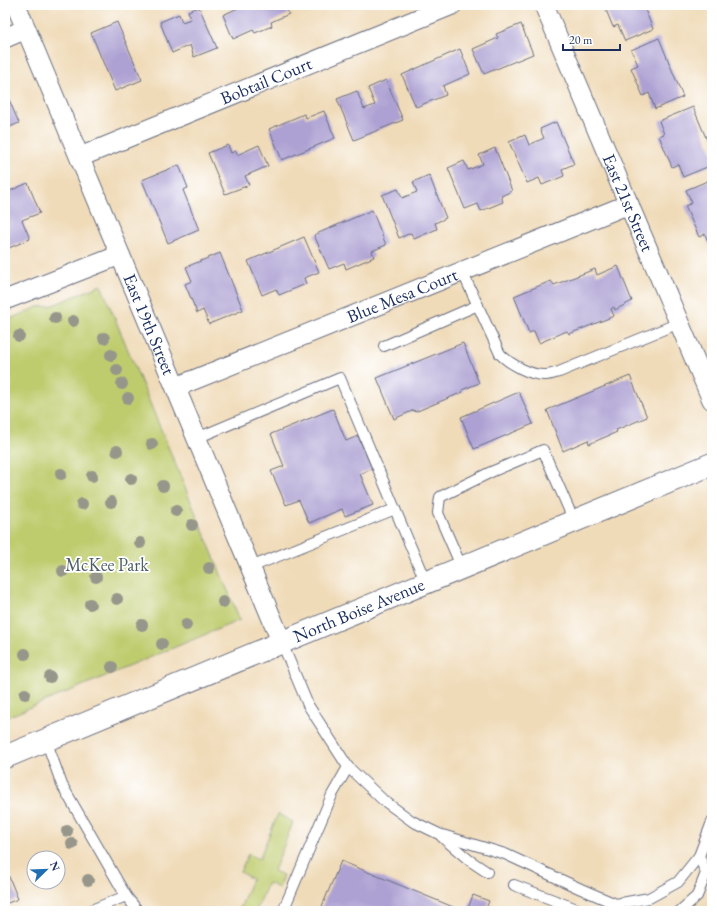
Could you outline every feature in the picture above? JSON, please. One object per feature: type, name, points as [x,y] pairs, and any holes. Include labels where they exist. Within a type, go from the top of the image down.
[{"type":"street","name":"East 19th Street","points":[[16,5],[282,643]]},
{"type":"street","name":"Bobtail Court","points":[[80,157],[452,5]]},
{"type":"street","name":"East 21st Street","points":[[544,5],[712,400]]},
{"type":"street","points":[[5,38],[26,30]]},
{"type":"street","name":"Blue Mesa Court","points":[[176,387],[629,204]]},
{"type":"street","points":[[5,300],[120,255]]},
{"type":"street","name":"North Boise Avenue","points":[[5,757],[712,464]]},
{"type":"lane","points":[[462,271],[500,354],[508,362],[527,371],[546,375],[559,372],[679,323]]},
{"type":"lane","points":[[384,346],[478,305]]},
{"type":"lane","points":[[197,438],[340,378],[426,583]]},
{"type":"lane","points":[[462,568],[438,513],[440,497],[491,472],[544,450],[574,521]]},
{"type":"lane","points":[[251,567],[395,509]]},
{"type":"lane","points":[[282,643],[308,705],[348,767],[383,800],[412,821],[439,834],[505,854],[616,904],[649,898],[678,882],[699,856],[712,822]]},
{"type":"lane","points":[[46,740],[62,785],[126,896],[138,911]]},
{"type":"lane","points":[[283,911],[332,795],[348,767]]},
{"type":"lane","points":[[439,834],[469,860],[488,872]]},
{"type":"lane","points":[[680,911],[697,896],[706,873],[699,856]]},
{"type":"lane","points":[[514,885],[582,911]]},
{"type":"lane","points":[[89,911],[126,896]]},
{"type":"green space","name":"McKee Park","points":[[101,285],[240,620],[5,718],[5,321],[38,307],[51,306]]},
{"type":"green space","points":[[278,814],[293,822],[274,871],[283,875],[279,888],[268,883],[256,911],[239,911],[252,879],[240,872],[248,854],[259,859]]},
{"type":"building","points":[[242,5],[285,5],[289,14],[271,22],[272,26],[255,33],[253,30],[233,39],[223,15]]},
{"type":"building","points":[[604,5],[643,5],[653,29],[625,41],[618,25],[613,27]]},
{"type":"building","points":[[199,7],[217,48],[194,57],[190,45],[172,53],[160,22],[179,14],[182,22],[191,19],[188,11]]},
{"type":"building","points":[[117,22],[142,80],[115,91],[91,33]]},
{"type":"building","points":[[521,24],[533,54],[484,74],[473,49],[498,38],[496,34]]},
{"type":"building","points":[[659,38],[683,97],[655,109],[649,93],[643,96],[631,68],[638,65],[631,50]]},
{"type":"building","points":[[460,49],[470,74],[443,86],[446,95],[416,107],[402,75]]},
{"type":"building","points":[[386,80],[403,120],[354,140],[337,99],[357,91],[364,109],[375,105],[368,88]]},
{"type":"building","points":[[7,95],[19,123],[5,129],[5,96]]},
{"type":"building","points":[[693,107],[712,152],[712,165],[683,177],[678,164],[672,167],[659,136],[664,134],[659,121]]},
{"type":"building","points":[[324,111],[335,138],[282,160],[269,129],[304,114],[306,118]]},
{"type":"building","points":[[556,122],[574,164],[562,169],[564,176],[542,185],[539,178],[527,183],[509,142],[525,135],[529,145],[544,138],[540,129]]},
{"type":"building","points":[[228,145],[231,153],[236,151],[237,155],[259,145],[268,166],[245,176],[249,185],[225,194],[208,153]]},
{"type":"building","points":[[495,148],[512,191],[501,196],[503,202],[481,211],[478,204],[465,209],[448,168],[464,161],[468,170],[483,164],[479,155]]},
{"type":"building","points":[[179,165],[188,188],[183,190],[199,230],[168,243],[142,180]]},
{"type":"building","points":[[429,175],[446,218],[435,223],[437,229],[414,239],[411,233],[399,238],[382,195],[398,189],[402,198],[417,192],[413,182]]},
{"type":"building","points":[[712,179],[712,247],[710,247],[705,234],[699,237],[685,206],[692,203],[686,190]]},
{"type":"building","points":[[28,183],[40,213],[22,220],[30,239],[9,248],[5,238],[5,193]]},
{"type":"building","points":[[372,210],[386,245],[372,251],[374,257],[346,269],[344,263],[329,269],[314,235]]},
{"type":"building","points":[[304,237],[319,272],[304,278],[306,284],[279,295],[276,289],[262,295],[248,261]]},
{"type":"building","points":[[220,253],[243,310],[209,324],[203,310],[197,313],[185,284],[192,281],[186,267]]},
{"type":"building","points":[[618,266],[632,301],[615,310],[614,307],[611,309],[614,316],[569,334],[567,331],[539,343],[534,331],[529,333],[514,296],[551,281],[554,285],[595,269],[597,275]]},
{"type":"building","points":[[463,343],[479,383],[462,390],[463,392],[394,419],[377,378]]},
{"type":"building","points":[[630,376],[647,417],[616,430],[617,432],[589,444],[588,440],[563,451],[547,410]]},
{"type":"building","points":[[519,392],[533,424],[474,449],[461,417]]},
{"type":"building","points":[[333,409],[346,441],[358,436],[372,469],[360,474],[373,505],[345,516],[342,509],[309,523],[299,500],[286,505],[271,471],[284,466],[271,434]]},
{"type":"building","points":[[341,861],[441,902],[463,911],[320,911]]},
{"type":"building","points":[[5,867],[18,899],[5,904]]},
{"type":"building","points":[[473,895],[489,901],[485,911],[467,911]]}]
